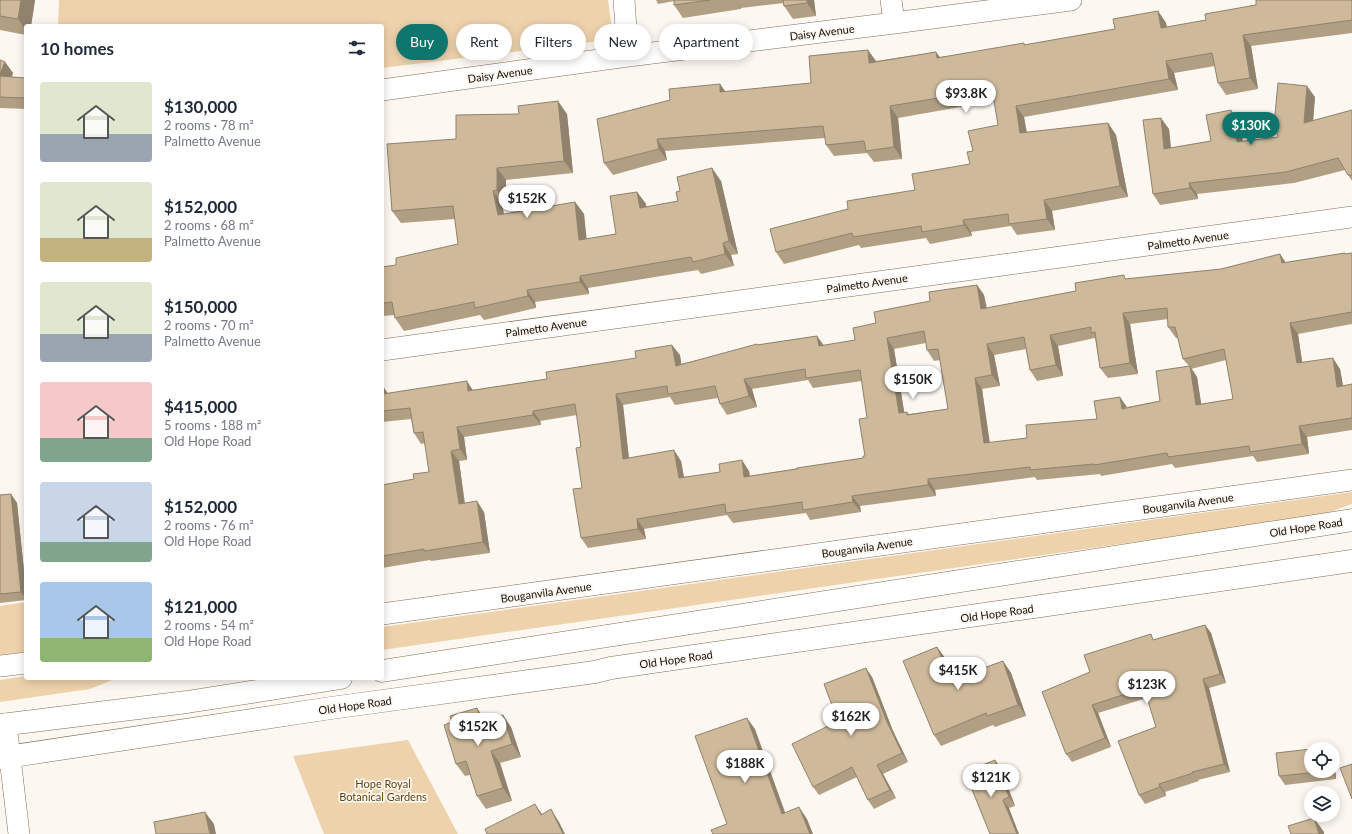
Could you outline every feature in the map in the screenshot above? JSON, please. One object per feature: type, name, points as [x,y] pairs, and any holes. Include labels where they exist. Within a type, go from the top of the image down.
[{"type":"main road","name":"Old Hope Road","points":[[384,671],[1352,520]]},
{"type":"main road","name":"Old Hope Road","points":[[5,757],[331,708],[588,673],[619,667],[1352,561]]},
{"type":"main road","points":[[3,724],[187,702],[328,680]]},
{"type":"street","points":[[624,0],[626,24]]},
{"type":"street","points":[[891,0],[894,23]]},
{"type":"street","name":"Daisy Avenue","points":[[651,53],[1071,0]]},
{"type":"street","name":"Daisy Avenue","points":[[384,90],[599,60]]},
{"type":"street","name":"Palmetto Avenue","points":[[384,350],[1352,217]]},
{"type":"street","name":"Bouganvila Avenue","points":[[384,614],[1352,480]]},
{"type":"street","points":[[0,666],[24,663]]},
{"type":"street","points":[[3,724],[5,757],[20,834]]},
{"type":"green space","points":[[59,0],[608,0],[611,24],[594,24],[594,42],[586,43],[586,24],[520,24],[520,51],[512,52],[512,24],[456,24],[456,59],[448,60],[448,24],[396,24],[396,60],[447,60],[384,68],[384,24],[58,24]]},
{"type":"green space","points":[[1352,492],[1352,504],[1322,515],[384,650],[384,627]]},
{"type":"green space","points":[[24,602],[24,652],[0,655],[0,606]]},
{"type":"green space","points":[[24,676],[24,680],[112,680],[90,689],[0,702],[0,680]]},
{"type":"green space","name":"Hope Royal Botanical Gardens","points":[[408,740],[458,834],[324,834],[293,756]]},
{"type":"building","points":[[0,0],[21,0],[18,19],[0,16]]},
{"type":"building","points":[[674,0],[710,0],[674,5]]},
{"type":"building","points":[[783,0],[807,0],[807,3],[784,6]]},
{"type":"building","points":[[1256,0],[1352,0],[1352,20],[1243,35],[1250,78],[1218,83],[1212,53],[1166,61],[1169,79],[1016,106],[1020,133],[1108,123],[1120,186],[1044,200],[1047,219],[1009,224],[1008,214],[963,220],[964,225],[922,232],[921,226],[853,237],[852,233],[776,252],[770,229],[848,209],[847,201],[915,190],[912,174],[970,164],[967,152],[973,151],[968,131],[998,125],[992,89],[890,106],[894,147],[866,151],[864,141],[826,145],[823,126],[657,139],[659,149],[604,163],[597,119],[670,100],[669,89],[720,84],[720,92],[811,83],[809,56],[868,50],[869,63],[936,52],[937,58],[1115,29],[1113,19],[1158,11],[1161,28],[1206,20],[1205,14],[1256,5]]},
{"type":"building","points":[[0,60],[5,62],[0,74]]},
{"type":"building","points":[[0,76],[24,78],[24,98],[0,97]]},
{"type":"building","points":[[1278,83],[1307,86],[1304,123],[1352,110],[1352,175],[1348,175],[1338,158],[1286,172],[1189,183],[1190,188],[1153,194],[1143,120],[1161,118],[1164,149],[1211,141],[1206,115],[1231,110],[1237,142],[1278,137],[1274,124]]},
{"type":"building","points":[[558,101],[564,161],[497,168],[497,190],[493,191],[498,215],[575,202],[579,240],[616,234],[610,196],[637,192],[640,208],[678,201],[676,192],[680,191],[677,177],[712,168],[729,241],[723,243],[725,254],[693,262],[691,257],[580,276],[580,282],[527,290],[528,296],[475,308],[474,302],[395,318],[392,302],[384,303],[384,267],[396,265],[396,258],[458,244],[453,206],[392,211],[387,144],[456,139],[456,115],[519,114],[518,106]]},
{"type":"building","points":[[1352,253],[1352,312],[1290,323],[1297,363],[1333,358],[1337,387],[1352,384],[1352,418],[1299,426],[1302,444],[1250,452],[1249,446],[1168,457],[1167,453],[1094,465],[1030,470],[1030,467],[928,479],[928,485],[852,496],[853,502],[803,510],[802,502],[726,513],[725,504],[637,519],[638,529],[581,538],[573,489],[582,488],[576,448],[581,447],[575,404],[533,411],[533,415],[457,427],[460,449],[451,451],[459,504],[477,501],[483,542],[384,556],[384,485],[414,479],[413,474],[429,472],[423,432],[414,433],[410,408],[384,411],[384,394],[467,381],[468,391],[547,379],[546,372],[636,358],[635,351],[672,345],[676,366],[757,344],[817,336],[819,346],[855,340],[853,328],[876,323],[874,312],[930,301],[929,292],[977,285],[981,309],[1076,291],[1075,283],[1124,275],[1125,279],[1221,269],[1280,254],[1282,263]],"holes":[[[1167,308],[1168,327],[1175,327],[1183,359],[1224,349],[1233,399],[1196,405],[1190,366],[1156,371],[1160,401],[1122,409],[1120,397],[1094,401],[1097,419],[1026,425],[1027,438],[984,443],[975,378],[992,375],[987,344],[1024,337],[1030,370],[1056,365],[1050,335],[1091,327],[1091,333],[1095,332],[1100,368],[1130,363],[1123,313]],[[924,331],[927,350],[938,349],[948,409],[907,415],[907,412],[899,413],[887,338]],[[805,369],[806,378],[860,370],[867,418],[859,419],[865,456],[863,456],[863,458],[744,477],[742,460],[719,464],[720,472],[679,478],[674,450],[623,459],[616,394],[667,386],[668,394],[715,386],[720,404],[749,396],[744,379]]]},
{"type":"building","points":[[11,494],[21,592],[0,594],[0,495]]},
{"type":"building","points":[[1205,625],[1220,674],[1203,679],[1224,764],[1192,772],[1193,773],[1159,784],[1160,787],[1139,795],[1118,741],[1156,727],[1144,688],[1092,705],[1105,738],[1066,754],[1042,692],[1090,672],[1084,655],[1151,634],[1153,640]]},
{"type":"building","points":[[937,647],[951,680],[1003,661],[1018,705],[987,716],[986,713],[934,735],[903,661]]},
{"type":"building","points":[[866,668],[887,722],[902,753],[877,765],[890,790],[868,800],[852,767],[813,787],[792,744],[838,721],[824,684]]},
{"type":"building","points":[[477,708],[481,721],[503,715],[512,744],[491,751],[503,788],[477,796],[466,761],[456,764],[444,725],[452,722],[450,716]]},
{"type":"building","points":[[747,718],[782,814],[799,807],[810,834],[713,834],[711,830],[727,824],[695,736]]},
{"type":"building","points":[[1304,750],[1304,773],[1279,776],[1276,753]]},
{"type":"building","points":[[995,760],[1009,797],[1003,800],[1017,834],[990,834],[965,772]]},
{"type":"building","points":[[1352,764],[1352,799],[1340,768]]},
{"type":"building","points":[[535,804],[541,815],[551,809],[563,834],[487,834],[485,829]]},
{"type":"building","points":[[205,812],[210,834],[156,834],[154,822]]},
{"type":"building","points":[[1304,821],[1315,822],[1319,834],[1291,834],[1288,826]]}]
